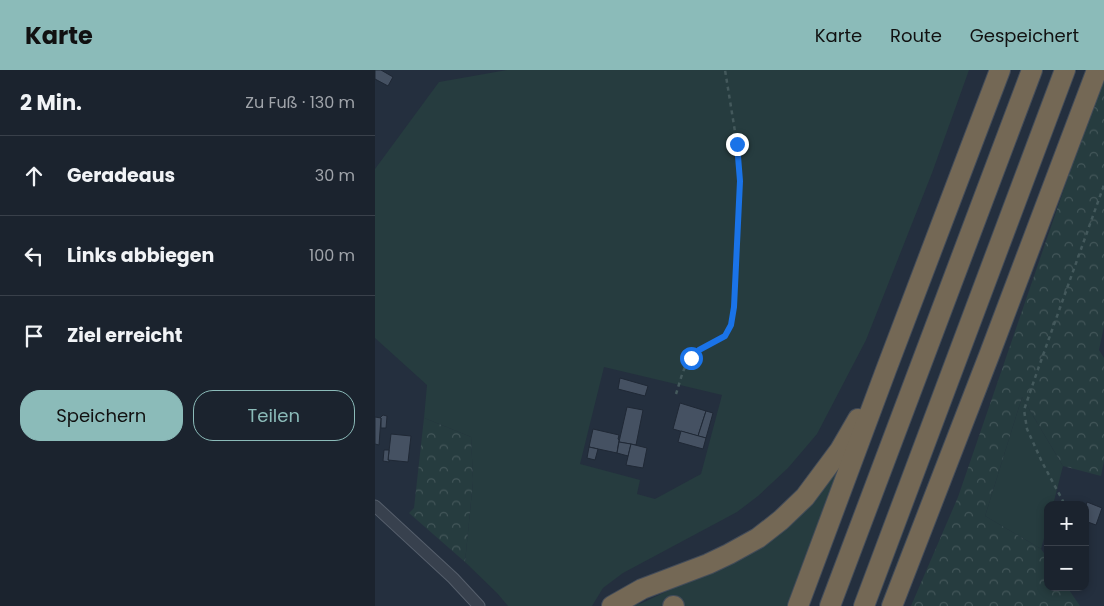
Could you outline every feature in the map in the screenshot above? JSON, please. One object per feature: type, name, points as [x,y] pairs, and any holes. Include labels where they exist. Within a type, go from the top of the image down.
[{"type":"highway","points":[[798,606],[1001,70]]},
{"type":"highway","points":[[831,606],[1032,70]]},
{"type":"highway","points":[[865,606],[1065,70]]},
{"type":"highway","points":[[893,605],[1097,70]]},
{"type":"highway","points":[[613,606],[642,589],[729,554],[758,538],[781,520],[805,497],[836,456],[887,370]]},
{"type":"street","points":[[375,506],[453,578],[479,606]]},
{"type":"path","points":[[676,394],[691,358],[699,350],[725,336],[731,325],[734,307],[740,181],[737,144],[725,70]]},
{"type":"path","points":[[1063,501],[1027,429],[1024,410],[1104,185]]},
{"type":"green space","points":[[507,70],[969,70],[932,173],[866,340],[817,434],[788,468],[758,496],[737,512],[623,573],[603,588],[592,606],[508,606],[465,562],[473,481],[471,437],[424,418],[427,385],[375,338],[375,169],[439,82]],"holes":[[[604,367],[722,395],[701,474],[655,499],[637,494],[640,480],[580,464]]]},
{"type":"green space","points":[[1104,78],[1104,326],[1099,350],[1104,358],[1104,461],[1101,476],[1063,466],[1022,397],[985,516],[1041,549],[1044,553],[1044,591],[1070,591],[1080,606],[911,606],[958,497]]},
{"type":"green space","points":[[1022,397],[1063,466],[1054,501],[1044,501],[1044,538],[1041,549],[985,516]]},
{"type":"green space","points":[[424,418],[471,437],[473,481],[465,562],[409,513],[414,508]]},
{"type":"green space","points":[[839,469],[787,606],[631,606],[642,603],[733,560]]},
{"type":"building","points":[[375,70],[381,70],[393,77],[388,86],[375,79]]},
{"type":"building","points":[[620,378],[648,386],[645,396],[618,389]]},
{"type":"building","points":[[680,403],[706,411],[698,436],[673,429]]},
{"type":"building","points":[[627,407],[643,410],[636,445],[619,442]]},
{"type":"building","points":[[706,411],[713,413],[706,438],[698,436]]},
{"type":"building","points":[[383,415],[387,416],[386,428],[381,428],[380,418]]},
{"type":"building","points":[[375,417],[381,418],[379,445],[375,444]]},
{"type":"building","points":[[593,429],[619,435],[617,453],[589,447]]},
{"type":"building","points":[[681,431],[706,438],[703,449],[678,442]]},
{"type":"building","points":[[391,434],[411,436],[408,462],[388,460]]},
{"type":"building","points":[[619,442],[631,444],[628,456],[617,453]]},
{"type":"building","points":[[631,444],[647,448],[643,468],[626,465]]},
{"type":"building","points":[[589,447],[598,449],[595,460],[587,458]]},
{"type":"building","points":[[384,450],[389,450],[389,462],[383,461]]},
{"type":"building","points":[[1089,503],[1102,508],[1096,525],[1089,522]]},
{"type":"route","points":[[691,358],[699,350],[725,336],[731,325],[734,307],[740,181],[737,144]]}]
